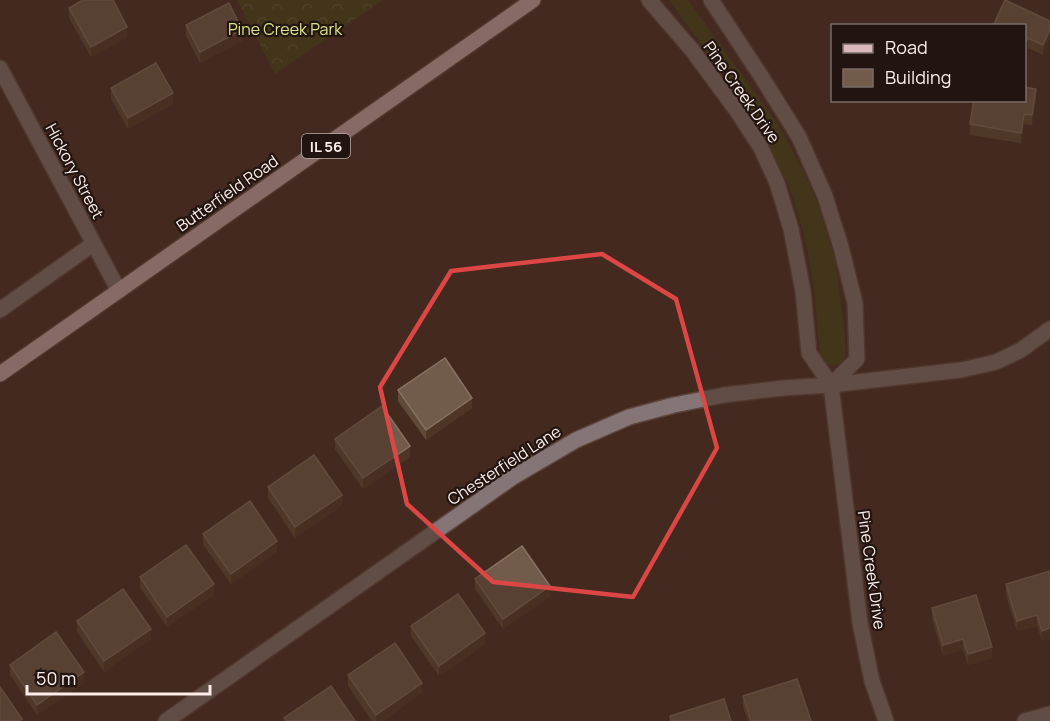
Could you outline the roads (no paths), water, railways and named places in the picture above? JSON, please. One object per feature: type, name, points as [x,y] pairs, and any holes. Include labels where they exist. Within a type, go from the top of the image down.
[{"type":"main road","name":"Butterfield Road","points":[[0,374],[533,0]]},
{"type":"street","name":"Pine Creek Drive","points":[[649,0],[692,50],[737,111],[761,148],[777,183],[791,229],[803,291],[809,353],[831,385],[860,623],[873,681],[886,721]]},
{"type":"street","name":"Pine Creek Drive","points":[[711,0],[799,137],[825,196],[838,236],[855,303],[857,359],[831,385]]},
{"type":"street","name":"Hickory Street","points":[[0,68],[119,291]]},
{"type":"street","points":[[0,310],[93,244]]},
{"type":"street","name":"Chesterfield Lane","points":[[166,721],[513,477],[576,440],[629,417],[724,395],[961,370],[996,362],[1021,350],[1050,329]]},
{"type":"street","points":[[1025,721],[1050,714]]},
{"type":"park label","name":"Pine Creek Park","points":[[285,29]]}]
